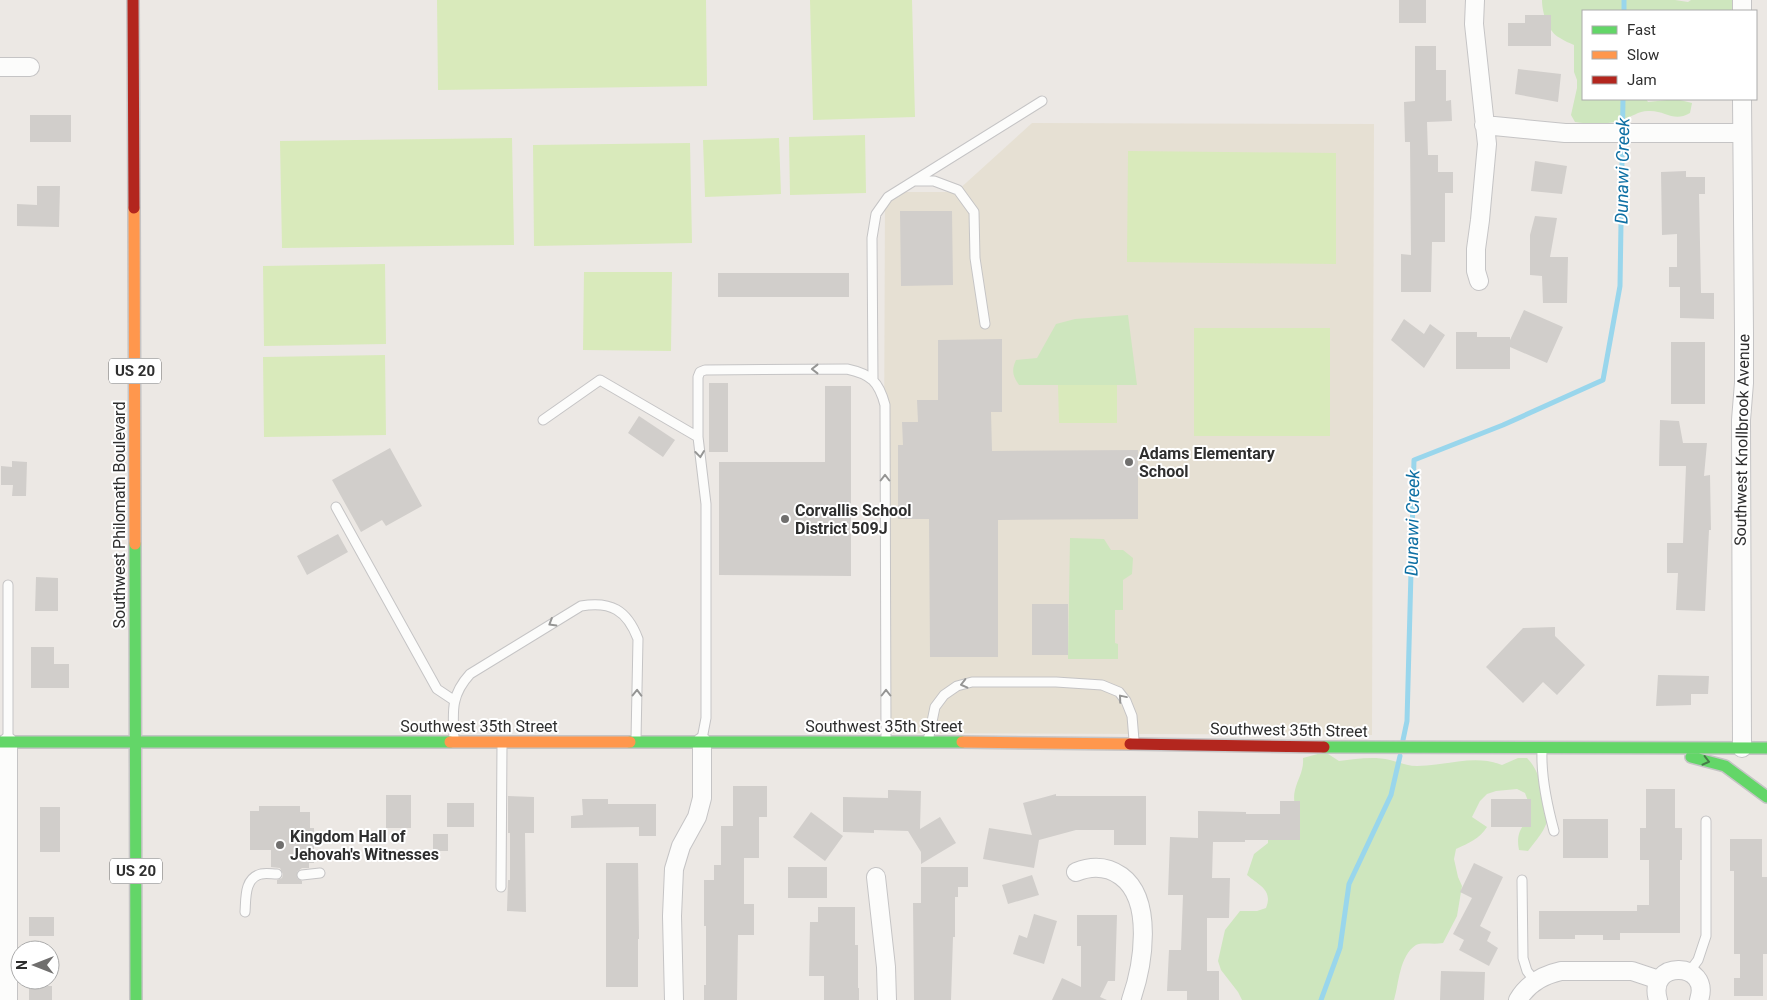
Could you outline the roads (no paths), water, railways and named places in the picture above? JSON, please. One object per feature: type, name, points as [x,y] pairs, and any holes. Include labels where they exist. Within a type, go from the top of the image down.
[{"type":"main road","name":"Southwest Philomath Boulevard","points":[[133,0],[136,1000]]},
{"type":"main road","name":"Southwest 35th Street","points":[[4,742],[928,742],[1134,743],[1261,747],[1767,748]]},
{"type":"main road","points":[[1659,749],[1725,766],[1767,797]]},
{"type":"street","points":[[1475,0],[1474,24],[1487,144],[1476,249],[1476,271],[1479,281]]},
{"type":"street","points":[[0,67],[30,67]]},
{"type":"street","name":"Southwest Knollbrook Avenue","points":[[1742,100],[1744,332],[1744,383],[1741,420],[1742,748]]},
{"type":"street","points":[[1484,125],[1566,133],[1742,133]]},
{"type":"street","points":[[4,742],[8,1000]]},
{"type":"street","points":[[674,1000],[672,916],[674,869],[681,846],[697,817],[702,798],[702,742]]},
{"type":"street","points":[[1076,872],[1100,868],[1115,872],[1124,878],[1134,890],[1141,906],[1141,960],[1137,984],[1131,1000]]},
{"type":"street","points":[[876,878],[886,967],[887,1000]]},
{"type":"street","points":[[1658,1000],[1657,987],[1660,980],[1664,975],[1676,969],[1689,972],[1699,983],[1701,990],[1699,1000]]},
{"type":"street","points":[[1518,1000],[1526,988],[1550,973],[1570,971],[1632,971],[1660,980]]},
{"type":"lane","points":[[873,380],[872,238],[876,214],[888,198],[1042,101]]},
{"type":"lane","points":[[915,181],[934,181],[958,190],[974,212],[975,258],[985,324]]},
{"type":"lane","points":[[702,742],[706,718],[707,540],[706,504],[698,437],[698,377],[700,372],[705,370],[847,369],[861,372],[873,380],[881,391],[885,405],[886,742]]},
{"type":"lane","points":[[543,420],[600,380],[698,437]]},
{"type":"lane","points":[[336,507],[436,689],[455,701]]},
{"type":"lane","points":[[4,742],[8,585]]},
{"type":"lane","points":[[455,742],[453,707],[457,692],[470,674],[580,606],[595,604],[614,608],[626,617],[633,625],[638,639],[636,742]]},
{"type":"lane","points":[[928,742],[935,708],[944,694],[957,686],[972,682],[1056,682],[1102,685],[1119,692],[1126,701],[1132,716],[1134,743]]},
{"type":"lane","points":[[501,887],[502,742]]},
{"type":"lane","points":[[1542,749],[1541,768],[1554,832]]},
{"type":"lane","points":[[1689,972],[1698,960],[1706,936],[1706,821]]},
{"type":"lane","points":[[302,875],[320,873]]},
{"type":"lane","points":[[245,912],[246,892],[250,881],[260,874],[277,874]]},
{"type":"lane","points":[[1522,880],[1523,958],[1527,971],[1535,981]]},
{"type":"waterway","name":"Dunawi Creek","points":[[1624,0],[1624,10]]},
{"type":"waterway","name":"Dunawi Creek","points":[[1403,740],[1407,721],[1414,460],[1503,425],[1603,380],[1620,286],[1623,100]]},
{"type":"waterway","name":"Dunawi Creek","points":[[1321,1000],[1340,948],[1349,884],[1391,795],[1400,756]]},
{"type":"place","name":"Adams Elementary School","points":[[1129,462]]},
{"type":"place","name":"Corvallis School District 509J","points":[[785,519]]},
{"type":"place","name":"Kingdom Hall of Jehovah's Witnesses","points":[[280,845]]}]
